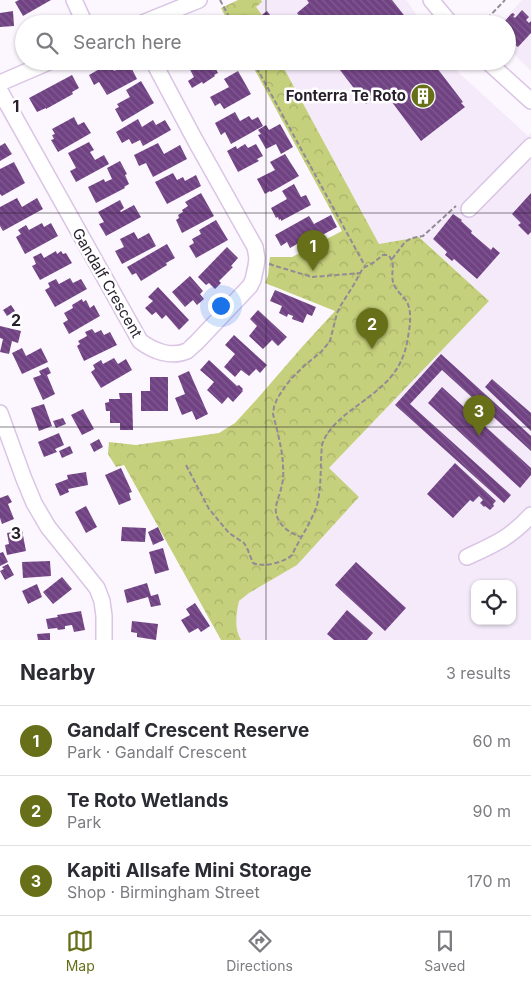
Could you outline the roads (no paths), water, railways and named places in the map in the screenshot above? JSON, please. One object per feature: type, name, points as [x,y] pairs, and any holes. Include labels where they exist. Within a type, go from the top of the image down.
[{"type":"street","points":[[74,0],[81,15]]},
{"type":"street","points":[[162,15],[199,0]]},
{"type":"street","points":[[431,0],[444,15]]},
{"type":"street","points":[[0,83],[30,70]]},
{"type":"street","name":"Gandalf Crescent","points":[[0,91],[140,341],[158,352],[178,353],[188,350],[250,286],[257,259],[256,248],[158,70]]},
{"type":"street","points":[[498,70],[531,101]]},
{"type":"street","points":[[469,209],[531,146]]},
{"type":"street","points":[[0,413],[34,504],[48,527],[97,588],[102,601],[104,640]]},
{"type":"street","points":[[467,556],[508,537],[531,515]]},
{"type":"place","name":"Fonterra Te Roto","points":[[423,96]]},
{"type":"place","name":"Gandalf Crescent Reserve","points":[[313,271]]},
{"type":"place","name":"Te Roto Wetlands","points":[[372,349]]},
{"type":"place","name":"Kapiti Allsafe Mini Storage","points":[[479,436]]}]
